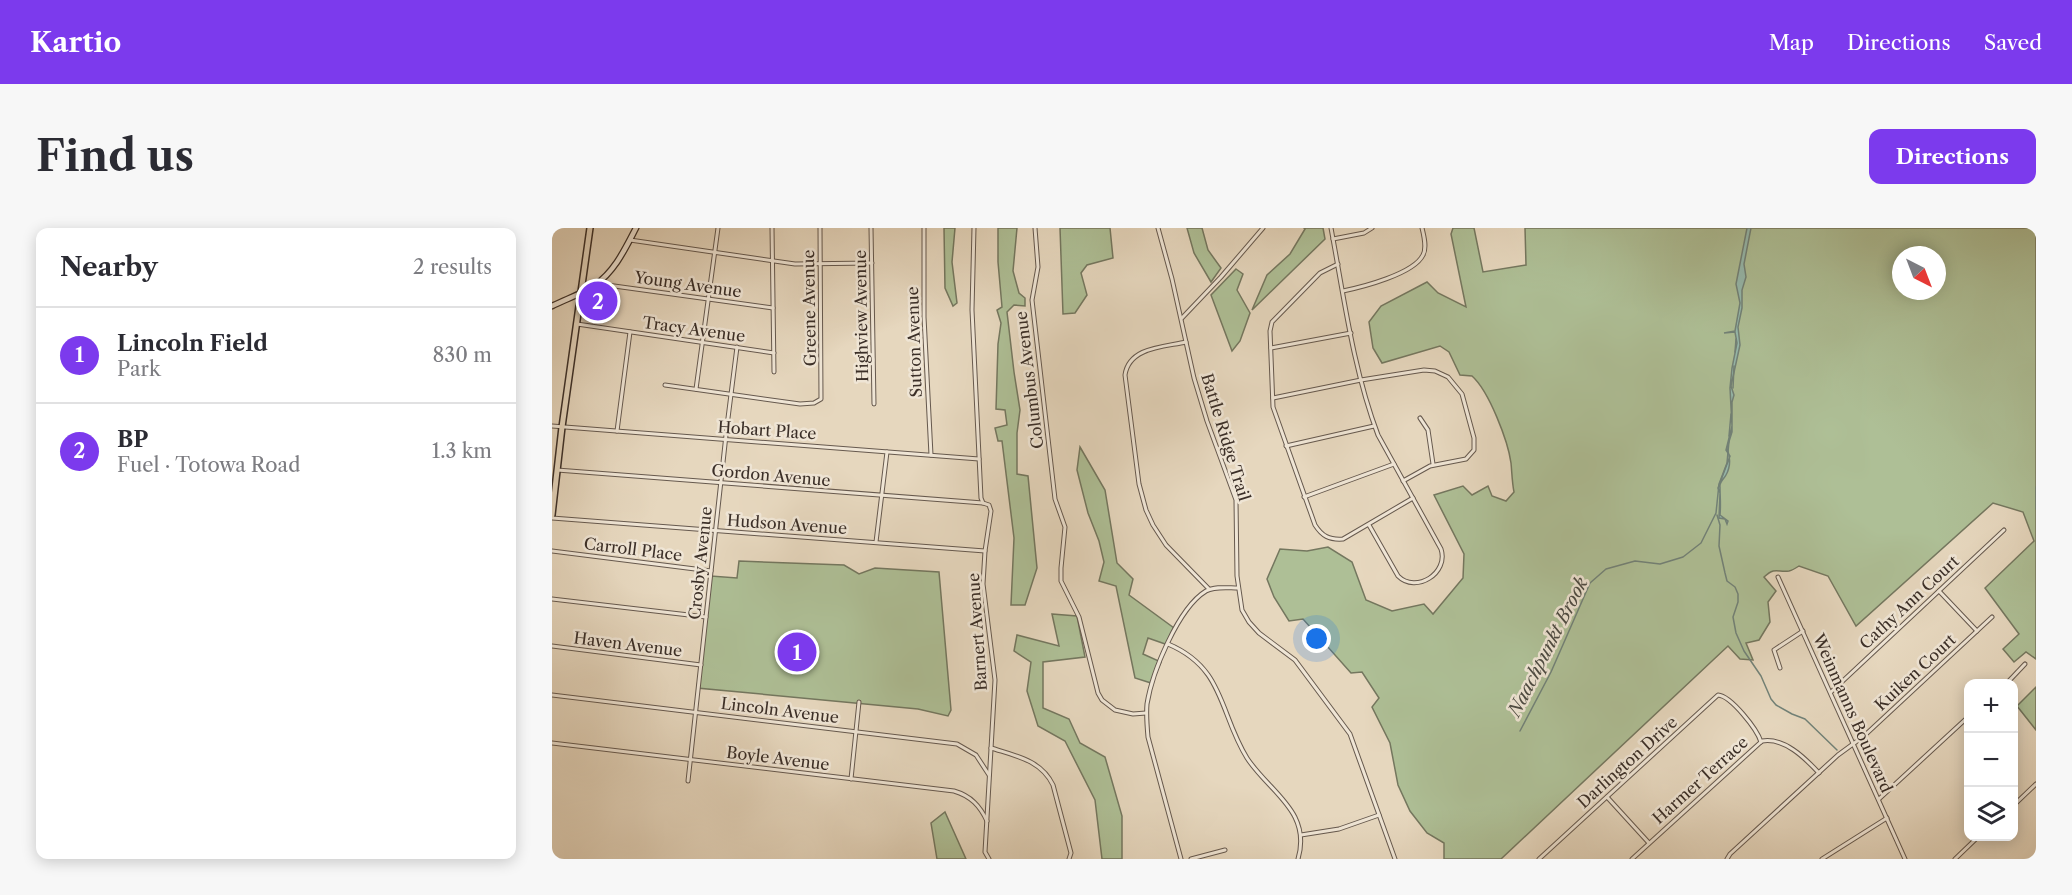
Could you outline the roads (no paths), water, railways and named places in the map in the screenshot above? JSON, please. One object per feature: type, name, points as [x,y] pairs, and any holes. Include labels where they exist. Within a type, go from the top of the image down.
[{"type":"main road","points":[[552,517],[562,427],[590,228]]},
{"type":"main road","points":[[552,306],[581,292],[611,271],[636,228]]},
{"type":"street","points":[[696,389],[718,228]]},
{"type":"street","points":[[772,228],[774,372]]},
{"type":"street","name":"Greene Avenue","points":[[731,394],[809,404],[821,399],[820,228]]},
{"type":"street","name":"Highview Avenue","points":[[872,228],[874,404]]},
{"type":"street","name":"Sutton Avenue","points":[[924,228],[924,317],[931,455]]},
{"type":"street","name":"Barnert Avenue","points":[[974,228],[975,262],[972,310],[979,459],[982,503],[989,505],[991,512],[983,584],[995,680],[985,852],[989,859]]},
{"type":"street","name":"Columbus Avenue","points":[[1035,228],[1038,267],[1032,300],[1055,501],[1065,527],[1060,568],[1061,581],[1078,617],[1098,693],[1102,700],[1115,710],[1133,714],[1146,713]]},
{"type":"street","name":"Battle Ridge Trail","points":[[1158,228],[1194,378],[1236,500],[1238,588],[1242,610],[1259,633],[1295,660],[1343,724],[1357,749],[1395,859]]},
{"type":"street","points":[[1181,318],[1221,277],[1263,228]]},
{"type":"street","points":[[1331,228],[1361,380],[1374,426],[1441,549],[1444,559],[1438,572],[1415,584],[1401,579],[1369,525]]},
{"type":"street","points":[[1333,239],[1364,233],[1372,228]]},
{"type":"street","points":[[1343,291],[1365,286],[1413,265],[1424,255],[1422,228]]},
{"type":"street","points":[[630,240],[795,264],[872,262]]},
{"type":"street","points":[[1338,264],[1320,273],[1275,316],[1270,331],[1275,414],[1315,525],[1323,535],[1343,539],[1413,498]]},
{"type":"street","name":"Young Avenue","points":[[601,280],[607,285],[773,308]]},
{"type":"street","name":"Tracy Avenue","points":[[576,323],[774,352]]},
{"type":"street","points":[[617,431],[630,332]]},
{"type":"street","points":[[1271,348],[1351,333]]},
{"type":"street","points":[[1186,342],[1136,355],[1127,365],[1125,380],[1139,484],[1146,512],[1166,545],[1209,589]]},
{"type":"street","name":"Crosby Avenue","points":[[688,781],[737,347]]},
{"type":"street","points":[[1273,398],[1361,380],[1429,370],[1445,376],[1455,383],[1462,394],[1474,438],[1474,450],[1466,459],[1433,465],[1403,481]]},
{"type":"street","points":[[664,385],[731,394]]},
{"type":"street","points":[[1420,418],[1428,430],[1433,465]]},
{"type":"street","name":"Hobart Place","points":[[552,426],[979,459]]},
{"type":"street","points":[[1286,446],[1374,426]]},
{"type":"street","points":[[876,543],[887,452]]},
{"type":"street","points":[[1304,497],[1394,464]]},
{"type":"street","name":"Gordon Avenue","points":[[557,470],[982,503]]},
{"type":"street","name":"Hudson Avenue","points":[[552,517],[985,551]]},
{"type":"street","name":"Cathy Ann Court","points":[[1831,692],[2004,530]]},
{"type":"street","name":"Carroll Place","points":[[552,551],[711,571]]},
{"type":"street","name":"Weinmanns Boulevard","points":[[1779,577],[1905,859]]},
{"type":"street","points":[[1181,859],[1148,737],[1146,713],[1150,693],[1168,644],[1186,611],[1209,589],[1238,588]]},
{"type":"street","points":[[1939,591],[1977,631]]},
{"type":"street","points":[[552,599],[706,617]]},
{"type":"street","name":"Kuiken Court","points":[[1728,859],[1819,772],[1854,744],[1992,617]]},
{"type":"street","points":[[1780,668],[1774,653],[1775,649],[1803,631]]},
{"type":"street","points":[[1168,644],[1187,654],[1210,677],[1242,750],[1292,811],[1299,826],[1298,859]]},
{"type":"street","name":"Haven Avenue","points":[[552,646],[701,665]]},
{"type":"street","points":[[2012,679],[2025,664]]},
{"type":"street","name":"Lincoln Avenue","points":[[552,695],[957,744],[976,755],[990,777]]},
{"type":"street","name":"Darlington Drive","points":[[1539,859],[1716,696],[1724,696],[1733,704],[1756,730],[1761,742]]},
{"type":"street","points":[[851,779],[859,702]]},
{"type":"street","points":[[1879,799],[1964,721]]},
{"type":"street","name":"Harmer Terrace","points":[[1632,859],[1761,742],[1774,742],[1799,753],[1819,772]]},
{"type":"street","name":"Boyle Avenue","points":[[552,743],[960,793],[976,804],[987,822]]},
{"type":"street","points":[[991,748],[1035,762],[1049,775],[1071,853],[1069,859]]},
{"type":"street","points":[[2018,800],[2036,784]]},
{"type":"street","points":[[1607,797],[1649,843]]},
{"type":"street","points":[[1300,835],[1339,829],[1380,815]]},
{"type":"street","points":[[1822,859],[1887,818]]},
{"type":"street","points":[[1955,859],[1975,841]]},
{"type":"street","points":[[1191,859],[1225,850]]},
{"type":"water","points":[[1747,228],[1751,228],[1744,264],[1746,277],[1742,290],[1742,308],[1738,327],[1740,345],[1731,386],[1734,395],[1732,426],[1730,388],[1737,343],[1735,332],[1724,333],[1735,331],[1740,303],[1736,284]]},
{"type":"water","points":[[1732,426],[1727,448],[1729,454],[1726,450]]},
{"type":"water","points":[[1729,458],[1728,472],[1721,482],[1720,493],[1718,488]]},
{"type":"water","points":[[1720,493],[1720,515],[1728,521],[1727,524],[1725,519],[1719,518]]},
{"type":"waterway","name":"Naachpunkt Brook","points":[[1735,352],[1736,339]]},
{"type":"waterway","name":"Naachpunkt Brook","points":[[1733,388],[1734,366]]},
{"type":"waterway","name":"Naachpunkt Brook","points":[[1729,436],[1731,414]]},
{"type":"waterway","name":"Naachpunkt Brook","points":[[1520,731],[1551,672],[1590,583],[1606,569],[1635,561],[1660,564],[1683,557],[1701,543],[1716,513],[1719,484],[1727,463],[1729,441]]},
{"type":"waterway","points":[[2036,487],[2036,509]]},
{"type":"waterway","name":"Naachpunkt Brook","points":[[1717,515],[1720,525],[1719,546],[1727,581],[1735,587],[1738,594],[1733,617],[1736,633],[1744,651],[1761,676],[1776,705],[1805,719],[1837,750]]},
{"type":"place","name":"BP","points":[[598,301]]},
{"type":"place","name":"Lincoln Field","points":[[797,652]]}]
